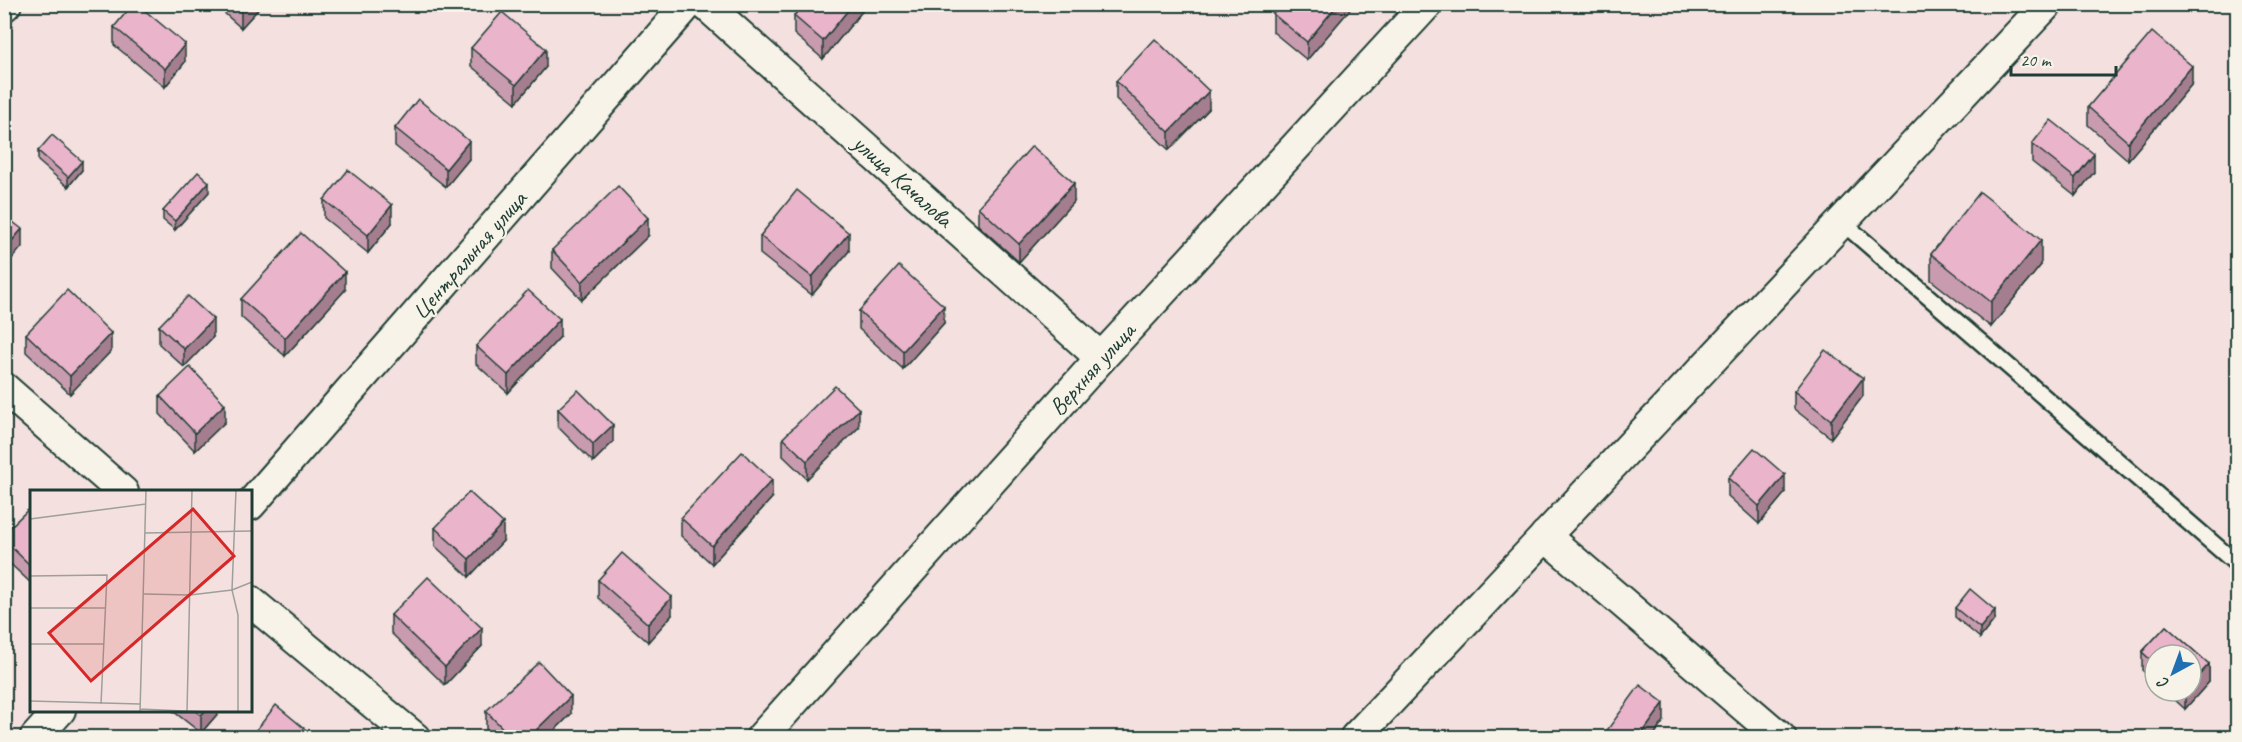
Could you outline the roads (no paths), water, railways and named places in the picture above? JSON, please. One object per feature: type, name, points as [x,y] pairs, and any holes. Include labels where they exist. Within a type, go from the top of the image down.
[{"type":"street","name":"Центральная улица","points":[[252,503],[688,4]]},
{"type":"street","name":"улица Качалова","points":[[705,4],[1101,358]]},
{"type":"street","name":"Верхняя улица","points":[[760,738],[1101,358],[1428,4]]},
{"type":"street","points":[[1355,738],[2047,4]]},
{"type":"street","points":[[4,388],[121,490]]},
{"type":"street","points":[[1545,536],[1781,738]]},
{"type":"street","points":[[252,603],[415,738]]},
{"type":"street","points":[[35,738],[59,712]]},
{"type":"lane","points":[[1842,222],[2238,565]]}]
